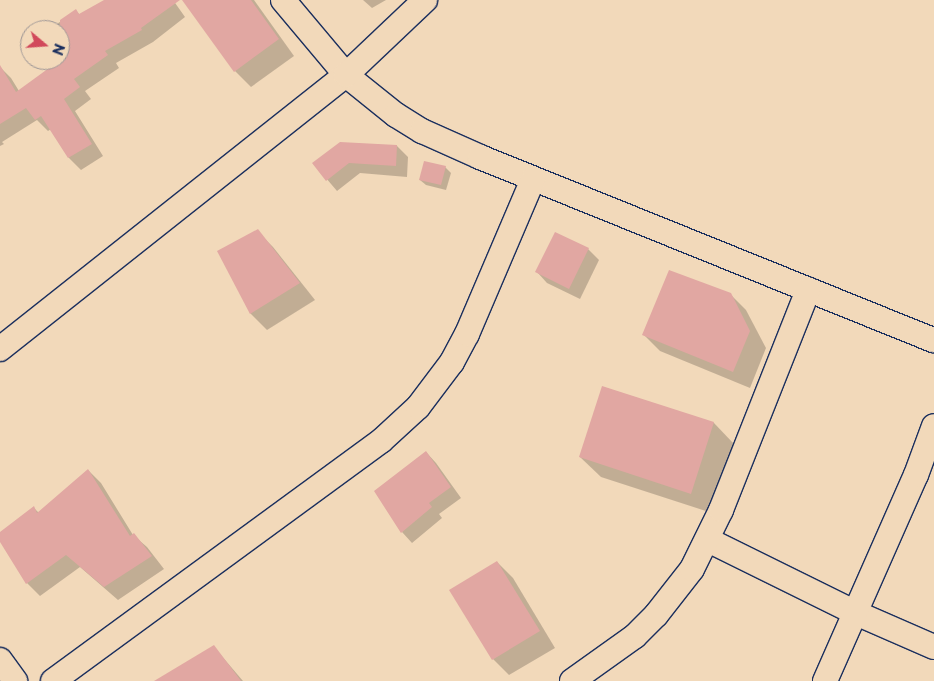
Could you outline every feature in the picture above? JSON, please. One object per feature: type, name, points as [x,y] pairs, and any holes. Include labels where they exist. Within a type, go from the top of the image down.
[{"type":"street","points":[[283,0],[346,75],[396,115],[422,132],[451,146],[934,340]]},
{"type":"street","points":[[0,349],[346,75],[425,0]]},
{"type":"street","points":[[53,681],[381,441],[418,407],[452,362],[467,334],[533,179]]},
{"type":"street","points":[[572,681],[636,636],[656,615],[692,569],[708,540],[808,290]]},
{"type":"street","points":[[826,681],[856,613],[925,479],[934,426]]},
{"type":"street","points":[[708,540],[856,613],[934,647]]},
{"type":"street","points":[[0,660],[15,681]]},
{"type":"building","points":[[104,0],[180,0],[141,28],[142,30],[105,51],[108,55],[74,79],[80,87],[64,99],[92,144],[68,158],[41,116],[35,120],[26,108],[0,124],[0,65],[16,92],[46,70],[70,70],[70,20],[60,20],[76,9],[79,14]]},
{"type":"building","points":[[182,0],[251,0],[279,39],[234,72]]},
{"type":"building","points":[[340,142],[397,145],[396,166],[349,163],[326,181],[312,163]]},
{"type":"building","points":[[424,161],[446,166],[441,185],[419,180]]},
{"type":"building","points":[[258,229],[300,283],[250,314],[217,251]]},
{"type":"building","points":[[555,232],[589,248],[569,289],[535,272]]},
{"type":"building","points":[[669,270],[731,293],[750,331],[733,372],[642,335]]},
{"type":"building","points":[[602,386],[714,422],[691,494],[579,457]]},
{"type":"building","points":[[426,451],[451,487],[429,503],[432,507],[401,533],[374,491]]},
{"type":"building","points":[[88,469],[130,536],[134,533],[152,556],[104,587],[66,555],[26,584],[0,542],[0,532],[34,506],[37,513]]},
{"type":"building","points":[[497,561],[540,631],[492,660],[449,590]]},
{"type":"building","points":[[214,645],[241,681],[154,681]]}]
